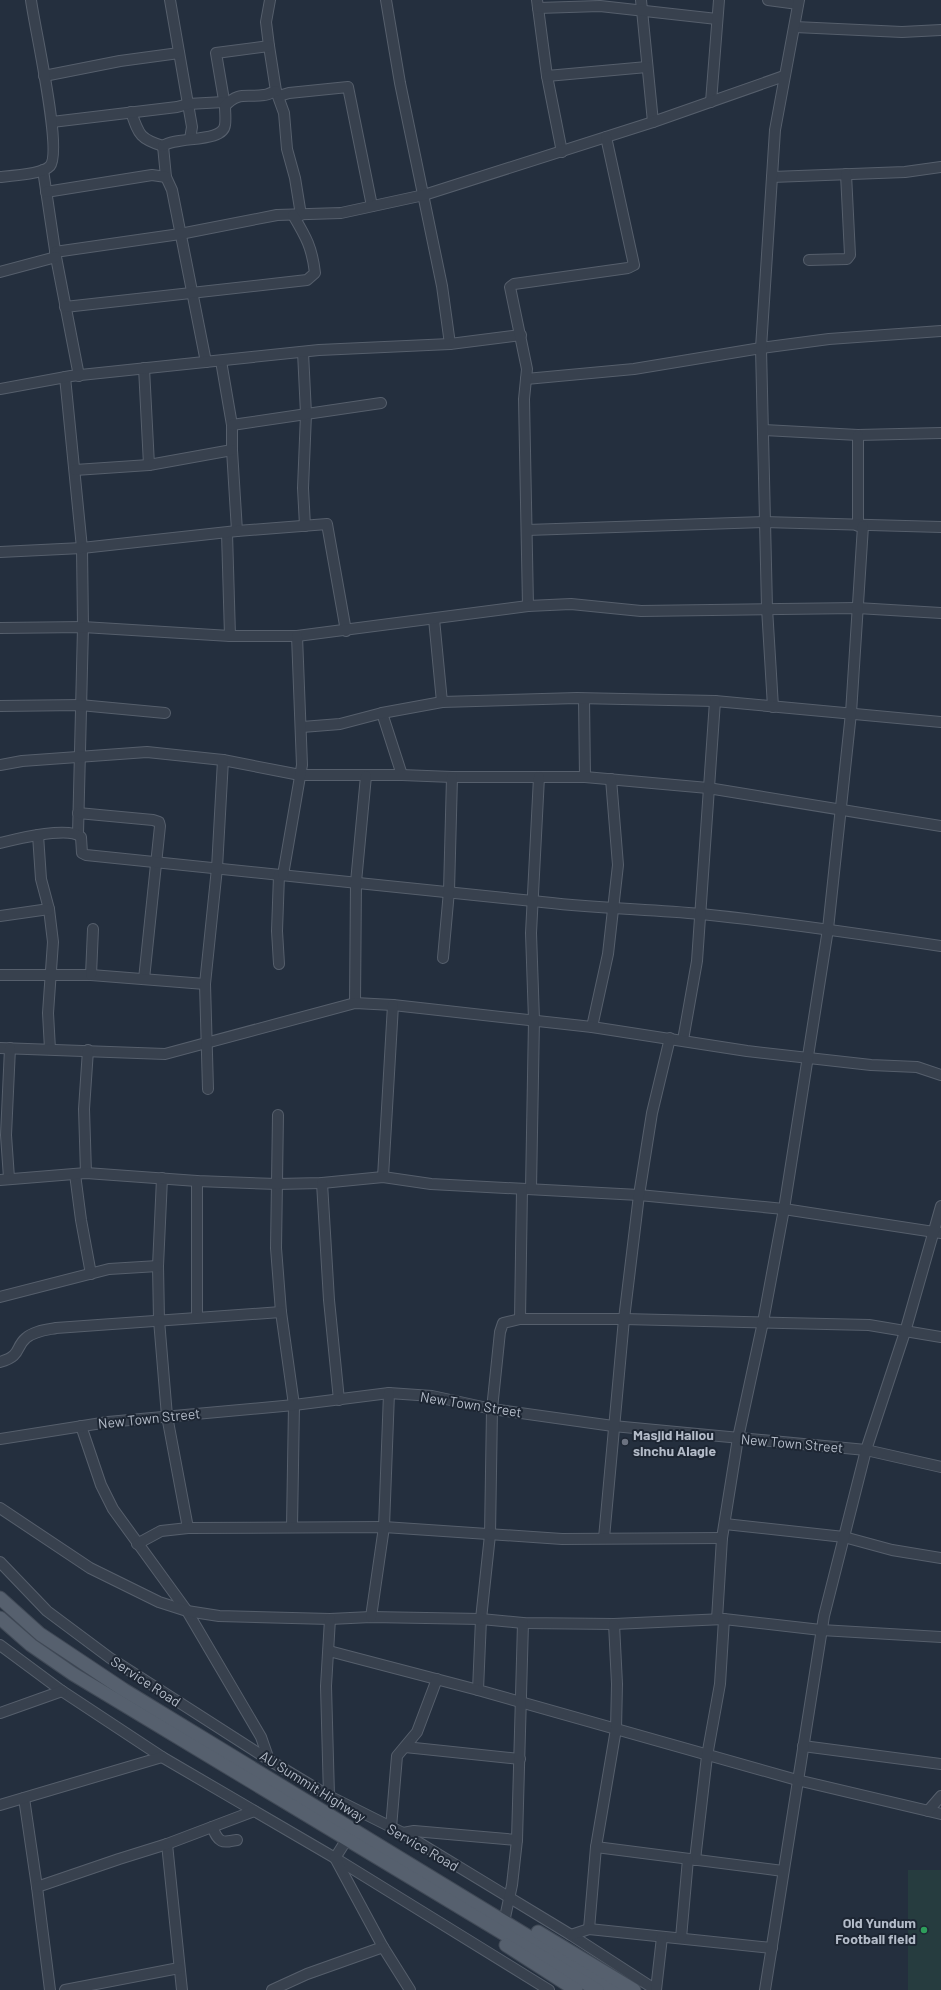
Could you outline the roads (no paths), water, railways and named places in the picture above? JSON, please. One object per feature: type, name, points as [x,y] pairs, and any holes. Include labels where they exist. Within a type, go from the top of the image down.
[{"type":"main road","name":"AU Summit Highway","points":[[0,1598],[40,1634],[82,1664],[503,1927],[597,1990]]},
{"type":"main road","name":"AU Summit Highway","points":[[0,1618],[31,1644],[73,1674],[347,1840],[616,1990]]},
{"type":"main road","points":[[576,1990],[508,1946],[498,1937],[503,1927],[520,1925],[532,1929],[634,1990]]},
{"type":"street","points":[[0,177],[43,170],[50,166],[53,158],[52,122],[32,0]]},
{"type":"street","points":[[170,0],[192,127],[190,139]]},
{"type":"street","points":[[65,307],[307,280],[314,272],[313,259],[308,240],[297,215],[295,178],[287,149],[284,113],[278,94],[269,46],[266,22],[270,0]]},
{"type":"street","points":[[386,0],[400,83],[442,286],[450,344]]},
{"type":"street","points":[[711,102],[719,0]]},
{"type":"street","points":[[768,0],[798,2],[795,27],[784,76],[775,130],[761,348],[764,430],[766,608],[773,707]]},
{"type":"street","points":[[562,152],[547,76],[537,4],[600,6],[641,5],[717,19]]},
{"type":"street","points":[[641,5],[652,122]]},
{"type":"street","points":[[795,27],[902,32],[941,30]]},
{"type":"street","points":[[163,146],[170,141],[214,136],[222,133],[225,125],[224,104],[216,53],[269,46]]},
{"type":"street","points":[[44,76],[120,61],[179,53]]},
{"type":"street","points":[[547,76],[647,67]]},
{"type":"street","points":[[0,272],[55,254],[180,234],[277,215],[341,213],[424,195],[562,152],[784,76]]},
{"type":"street","points":[[52,122],[177,107],[188,104],[224,104],[232,98],[243,95],[278,94],[348,87],[372,206]]},
{"type":"street","points":[[131,112],[136,128],[146,141],[163,146]]},
{"type":"street","points":[[528,606],[528,530],[524,399],[527,369],[510,287],[514,284],[628,268],[634,265],[606,137]]},
{"type":"street","points":[[163,146],[166,177],[172,190],[191,294],[206,362]]},
{"type":"street","points":[[772,177],[905,172],[941,167]]},
{"type":"street","points":[[43,170],[55,254],[78,376]]},
{"type":"street","points":[[46,192],[152,174],[166,177]]},
{"type":"street","points":[[809,260],[847,259],[850,255],[846,174]]},
{"type":"street","points":[[526,379],[634,369],[761,348],[829,340],[941,331]]},
{"type":"street","points":[[0,389],[65,377],[144,368],[303,352],[450,344],[521,335]]},
{"type":"street","points":[[303,352],[306,414],[303,488],[305,526]]},
{"type":"street","points":[[221,361],[232,425],[230,636]]},
{"type":"street","points":[[144,368],[149,465]]},
{"type":"street","points":[[65,377],[82,548],[83,627],[78,756],[78,834],[81,837],[82,853],[614,909],[700,914],[828,929],[941,946]]},
{"type":"street","points":[[232,425],[381,403]]},
{"type":"street","points":[[764,430],[858,435],[941,433]]},
{"type":"street","points":[[681,1938],[707,1756],[720,1684],[722,1538],[738,1438],[763,1322],[784,1209],[809,1059],[828,929],[851,713],[858,608],[860,526],[858,435]]},
{"type":"street","points":[[74,470],[149,465],[232,450]]},
{"type":"street","points":[[528,530],[764,522],[860,526],[941,527]]},
{"type":"street","points":[[0,552],[82,548],[232,532],[327,524],[346,630]]},
{"type":"street","points":[[0,628],[83,627],[230,636],[297,636],[528,606],[571,604],[641,610],[858,608],[941,613]]},
{"type":"street","points":[[434,619],[442,702]]},
{"type":"street","points":[[279,964],[277,931],[281,875],[302,765],[302,727],[297,636]]},
{"type":"street","points":[[302,727],[340,724],[382,713],[442,702],[584,699],[715,701],[941,722]]},
{"type":"street","points":[[584,699],[585,777]]},
{"type":"street","points":[[682,1040],[697,961],[715,701]]},
{"type":"street","points":[[0,706],[80,705],[164,713]]},
{"type":"street","points":[[382,713],[402,775]]},
{"type":"street","points":[[0,765],[22,761],[78,756],[146,752],[223,760],[300,776],[402,775],[452,777],[585,777],[708,788],[840,808],[941,826]]},
{"type":"street","points":[[208,1089],[205,984],[217,868],[223,760]]},
{"type":"street","points":[[356,1003],[356,882],[366,776]]},
{"type":"street","points":[[443,958],[449,891],[452,777]]},
{"type":"street","points":[[520,1320],[534,1020],[531,933],[534,901],[539,777]]},
{"type":"street","points":[[592,1027],[608,954],[618,865],[611,779]]},
{"type":"street","points":[[78,813],[156,821],[160,826],[144,979]]},
{"type":"street","points":[[0,843],[38,835],[57,833],[78,834]]},
{"type":"street","points":[[38,835],[41,879],[49,909],[52,942],[48,1013],[50,1049]]},
{"type":"street","points":[[0,916],[49,909]]},
{"type":"street","points":[[91,976],[93,929]]},
{"type":"street","points":[[0,975],[91,976],[144,979],[186,984],[205,984]]},
{"type":"street","points":[[938,1232],[784,1209],[639,1195],[431,1184],[383,1177],[322,1183],[277,1184],[197,1181],[86,1173],[5,1179],[5,1048],[165,1054],[288,1023],[356,1003],[393,1005],[592,1027],[809,1059],[871,1066],[916,1067],[941,1075]]},
{"type":"street","points":[[383,1177],[393,1005]]},
{"type":"street","points":[[604,1538],[613,1426],[639,1195],[652,1113],[670,1038]]},
{"type":"street","points":[[86,1173],[84,1109],[88,1050]]},
{"type":"street","points":[[278,1115],[276,1248],[281,1312],[294,1405],[292,1527]]},
{"type":"street","points":[[75,1174],[81,1220],[91,1274]]},
{"type":"street","points":[[162,1178],[158,1266],[159,1320],[167,1416],[188,1528]]},
{"type":"street","points":[[197,1181],[197,1317]]},
{"type":"street","points":[[322,1183],[329,1300],[339,1400]]},
{"type":"street","points":[[765,1990],[821,1630],[866,1450],[938,1232],[941,1206]]},
{"type":"street","points":[[0,1297],[110,1269],[158,1266]]},
{"type":"street","points":[[0,1362],[17,1354],[25,1338],[34,1333],[56,1328],[281,1312]]},
{"type":"street","points":[[478,1690],[481,1619],[490,1535],[492,1409],[502,1323],[520,1320],[624,1320],[869,1325],[941,1337]]},
{"type":"street","points":[[371,1617],[384,1527],[389,1393]]},
{"type":"street","name":"New Town Street","points":[[0,1439],[81,1426],[167,1416],[294,1405],[389,1393],[432,1396],[492,1409],[613,1426],[866,1450],[941,1467]]},
{"type":"street","points":[[81,1426],[101,1485],[113,1509],[187,1611],[261,1737],[269,1760]]},
{"type":"street","points":[[0,1508],[90,1568],[159,1602],[187,1611],[219,1616],[330,1619],[371,1617],[481,1619],[523,1623],[614,1624],[721,1618],[821,1630],[941,1637]]},
{"type":"street","points":[[725,1524],[844,1538],[892,1550],[941,1558]]},
{"type":"street","points":[[137,1544],[161,1532],[188,1528],[384,1527],[562,1539],[722,1538]]},
{"type":"street","name":"Service Road","points":[[0,1562],[47,1611],[110,1658],[269,1760],[329,1796],[402,1833],[510,1900],[571,1935],[656,1990]]},
{"type":"street","points":[[329,1796],[326,1686],[330,1619]]},
{"type":"street","points":[[503,1927],[510,1900],[517,1840],[522,1704],[523,1623]]},
{"type":"street","points":[[589,1929],[596,1847],[616,1729],[617,1684],[614,1624]]},
{"type":"street","points":[[0,1645],[62,1691],[162,1757],[335,1858],[549,1990]]},
{"type":"street","points":[[328,1651],[478,1690],[522,1704],[797,1780],[941,1814]]},
{"type":"street","points":[[391,1828],[397,1756],[417,1732],[437,1679]]},
{"type":"street","points":[[0,1713],[62,1691]]},
{"type":"street","points":[[405,1746],[520,1759]]},
{"type":"street","points":[[803,1746],[941,1764]]},
{"type":"street","points":[[0,1805],[162,1757]]},
{"type":"street","points":[[928,1810],[941,1796]]},
{"type":"street","points":[[24,1798],[50,1990]]},
{"type":"street","points":[[37,1887],[167,1844],[254,1811]]},
{"type":"street","points":[[212,1827],[220,1841],[237,1840]]},
{"type":"street","points":[[402,1833],[414,1831],[517,1840]]},
{"type":"street","points":[[335,1858],[347,1840]]},
{"type":"street","points":[[167,1844],[182,1990]]},
{"type":"street","points":[[596,1847],[783,1871]]},
{"type":"street","points":[[335,1858],[383,1947],[410,1990]]},
{"type":"street","points":[[571,1935],[589,1929],[772,1948]]},
{"type":"street","points":[[656,1990],[662,1937]]},
{"type":"street","points":[[272,1990],[307,1974],[383,1947]]},
{"type":"street","points":[[65,1990],[179,1968]]},
{"type":"place","name":"Masjid Haliou sinchu Alagie","points":[[625,1442]]},
{"type":"place","name":"Old Yundum Football field","points":[[924,1930]]}]
